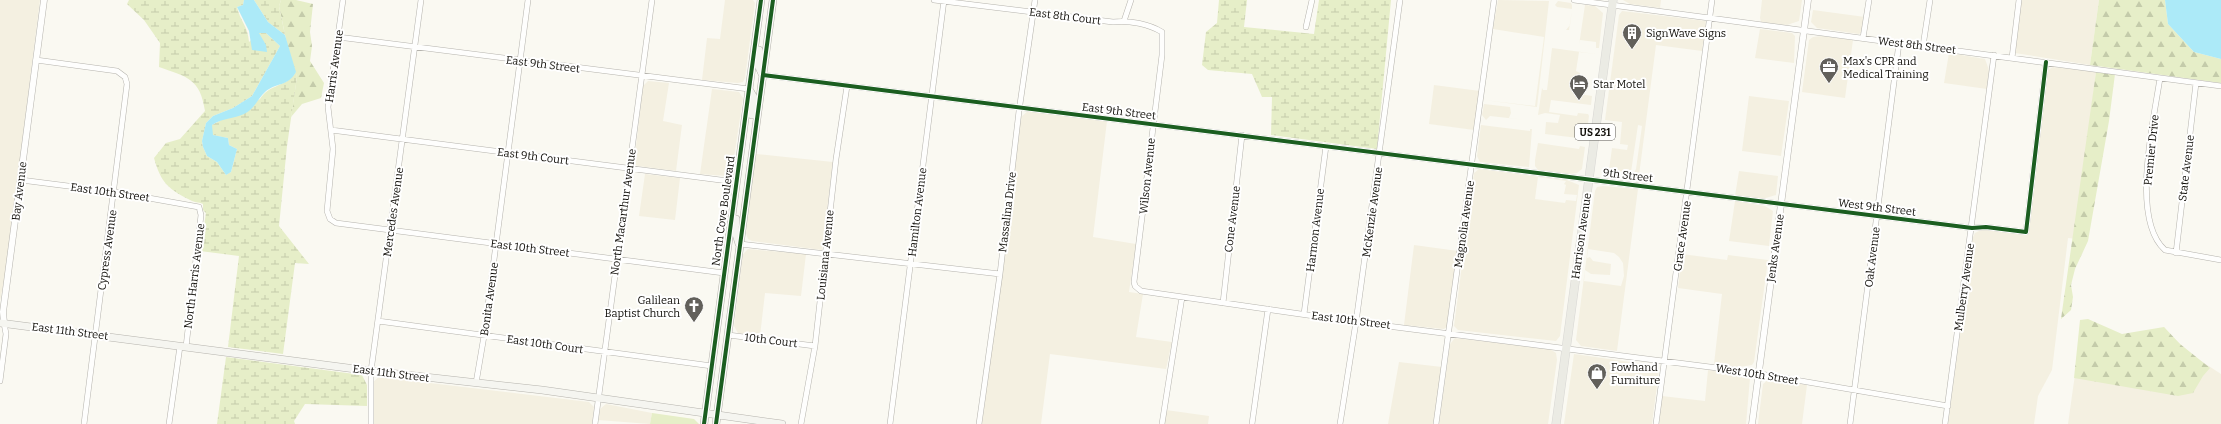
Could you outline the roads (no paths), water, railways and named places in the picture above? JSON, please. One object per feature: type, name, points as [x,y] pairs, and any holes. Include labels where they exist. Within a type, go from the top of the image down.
[{"type":"main road","name":"North Cove Boulevard","points":[[704,424],[761,0]]},
{"type":"main road","name":"North Cove Boulevard","points":[[716,424],[773,0]]},
{"type":"main road","name":"Harrison Avenue","points":[[1556,424],[1612,3]]},
{"type":"main road","points":[[759,16],[761,32],[758,58],[759,67],[763,75]]},
{"type":"main road","points":[[749,89],[753,96],[751,124],[753,147]]},
{"type":"main road","points":[[736,182],[739,192],[735,228],[740,244]]},
{"type":"main road","name":"East 11th Street","points":[[2,323],[371,371],[598,398],[706,412],[782,424]]},
{"type":"street","name":"Bay Avenue","points":[[0,381],[6,334],[2,323],[3,312],[44,0]]},
{"type":"street","name":"Harris Avenue","points":[[336,223],[330,219],[327,211],[333,149],[328,107],[342,0]]},
{"type":"street","name":"Mercedes Avenue","points":[[371,424],[371,371],[421,0]]},
{"type":"street","name":"Bonita Avenue","points":[[476,383],[484,336],[528,0]]},
{"type":"street","name":"North Macarthur Avenue","points":[[594,424],[652,0]]},
{"type":"street","name":"East 8th Court","points":[[934,0],[1113,22],[1124,21]]},
{"type":"street","name":"Massalina Drive","points":[[979,424],[1035,0]]},
{"type":"street","points":[[1124,21],[1131,0]]},
{"type":"street","points":[[1306,27],[1312,0]]},
{"type":"street","name":"McKenzie Avenue","points":[[1340,424],[1380,153],[1400,0]]},
{"type":"street","name":"Magnolia Avenue","points":[[1436,424],[1473,165],[1494,0]]},
{"type":"street","name":"West 8th Street","points":[[1574,0],[1612,3],[1710,18],[2221,86]]},
{"type":"street","name":"Grace Avenue","points":[[1656,424],[1688,192],[1712,0]]},
{"type":"street","name":"Jenks Avenue","points":[[1752,424],[1808,0]]},
{"type":"street","points":[[1863,38],[1869,0]]},
{"type":"street","points":[[1923,46],[1930,0]]},
{"type":"street","points":[[2012,58],[2019,0]]},
{"type":"street","name":"Hamilton Avenue","points":[[890,424],[944,1]]},
{"type":"street","name":"Wilson Avenue","points":[[1124,21],[1155,28],[1162,32],[1162,54],[1152,124],[1134,282],[1136,288]]},
{"type":"street","name":"East 9th Street","points":[[338,38],[641,77],[749,89]]},
{"type":"street","name":"Oak Avenue","points":[[1850,424],[1899,43]]},
{"type":"street","name":"Mulberry Avenue","points":[[1945,424],[1994,55]]},
{"type":"street","name":"Cypress Avenue","points":[[36,60],[117,71],[125,77],[127,94],[84,424]]},
{"type":"street","points":[[1972,228],[1986,227],[2026,232],[2046,62]]},
{"type":"street","name":"East 9th Street","points":[[763,75],[1473,165]]},
{"type":"street","name":"Premier Drive","points":[[2160,78],[2146,182],[2147,206],[2159,245],[2165,250],[2176,253]]},
{"type":"street","name":"State Avenue","points":[[2176,253],[2196,83]]},
{"type":"street","name":"Louisiana Avenue","points":[[801,424],[815,346],[825,253],[847,86]]},
{"type":"street","name":"East 9th Court","points":[[331,130],[508,154],[736,182]]},
{"type":"street","name":"Cone Avenue","points":[[1223,303],[1242,135]]},
{"type":"street","name":"Harmon Avenue","points":[[1304,314],[1326,146]]},
{"type":"street","name":"9th Street","points":[[1473,165],[1781,204]]},
{"type":"street","name":"East 10th Street","points":[[21,180],[115,192],[199,206]]},
{"type":"street","name":"West 9th Street","points":[[1781,204],[1972,228]]},
{"type":"street","name":"North Harris Avenue","points":[[168,424],[183,346],[201,222],[199,206]]},
{"type":"street","name":"East 10th Street","points":[[336,223],[724,273]]},
{"type":"street","points":[[740,244],[1000,274]]},
{"type":"street","points":[[2176,253],[2221,260]]},
{"type":"street","name":"East 10th Street","points":[[1136,288],[1182,297],[1356,322],[1449,332],[1566,348]]},
{"type":"street","points":[[1162,424],[1182,297]]},
{"type":"street","points":[[1252,424],[1268,309]]},
{"type":"street","name":"East 10th Court","points":[[378,321],[712,366]]},
{"type":"street","name":"10th Court","points":[[728,336],[815,346]]},
{"type":"street","name":"West 10th Street","points":[[1566,348],[1664,362],[1758,373],[1948,406]]},
{"type":"water","points":[[244,0],[254,0],[268,22],[285,35],[296,72],[293,77],[286,82],[265,92],[247,112],[240,116],[220,121],[212,125],[213,135],[228,138],[229,145],[237,149],[231,172],[226,175],[217,162],[207,156],[203,147],[202,141],[206,123],[213,116],[233,108],[252,96],[280,46],[266,33],[259,33],[266,45],[267,52],[252,50],[249,31],[237,7],[243,5]]},
{"type":"water","points":[[2165,0],[2221,0],[2221,59],[2194,52],[2168,24]]},
{"type":"place","name":"SignWave Signs","points":[[1632,50]]},
{"type":"place","name":"Max's CPR and Medical Training","points":[[1829,84]]},
{"type":"place","name":"Star Motel","points":[[1579,101]]},
{"type":"place","name":"Galilean Baptist Church","points":[[694,323]]},
{"type":"place","name":"Fowhand Furniture","points":[[1597,390]]}]
